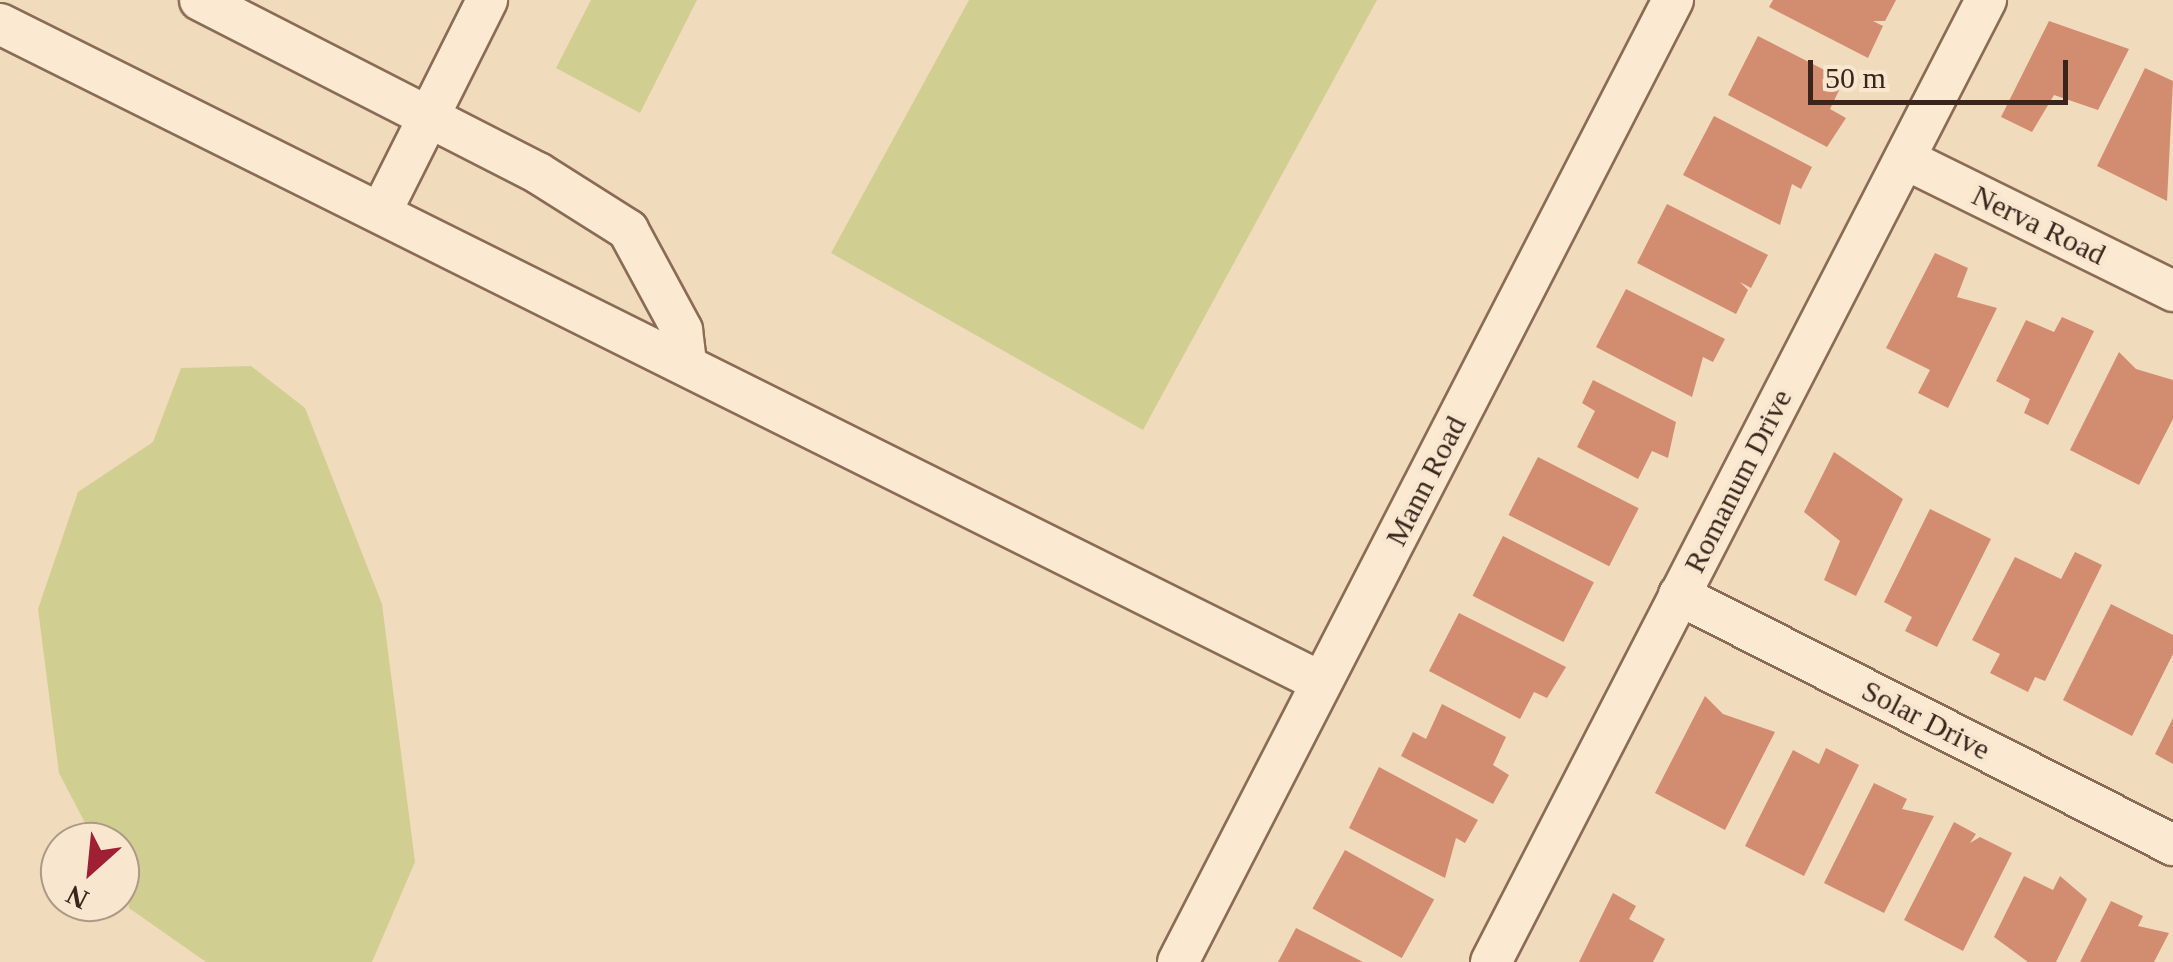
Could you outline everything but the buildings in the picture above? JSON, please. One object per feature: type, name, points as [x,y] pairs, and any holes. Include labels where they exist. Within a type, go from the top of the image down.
[{"type":"street","points":[[200,0],[427,116],[628,230],[682,330],[686,364]]},
{"type":"street","points":[[381,212],[487,0]]},
{"type":"street","name":"Mann Road","points":[[1178,962],[1673,0]]},
{"type":"street","name":"Romanum Drive","points":[[1491,962],[1986,0]]},
{"type":"street","points":[[0,24],[1321,682]]},
{"type":"street","name":"Nerva Road","points":[[1904,159],[2173,292]]},
{"type":"street","name":"Solar Drive","points":[[1680,595],[2173,845]]},
{"type":"shaded area","points":[[591,0],[697,0],[640,113],[556,68]]},
{"type":"shaded area","points":[[969,0],[1377,0],[1143,430],[831,253]]},
{"type":"shaded area","points":[[251,366],[305,408],[382,604],[415,862],[372,962],[206,962],[140,916],[140,822],[85,822],[59,773],[38,609],[78,492],[153,442],[181,368]]}]
